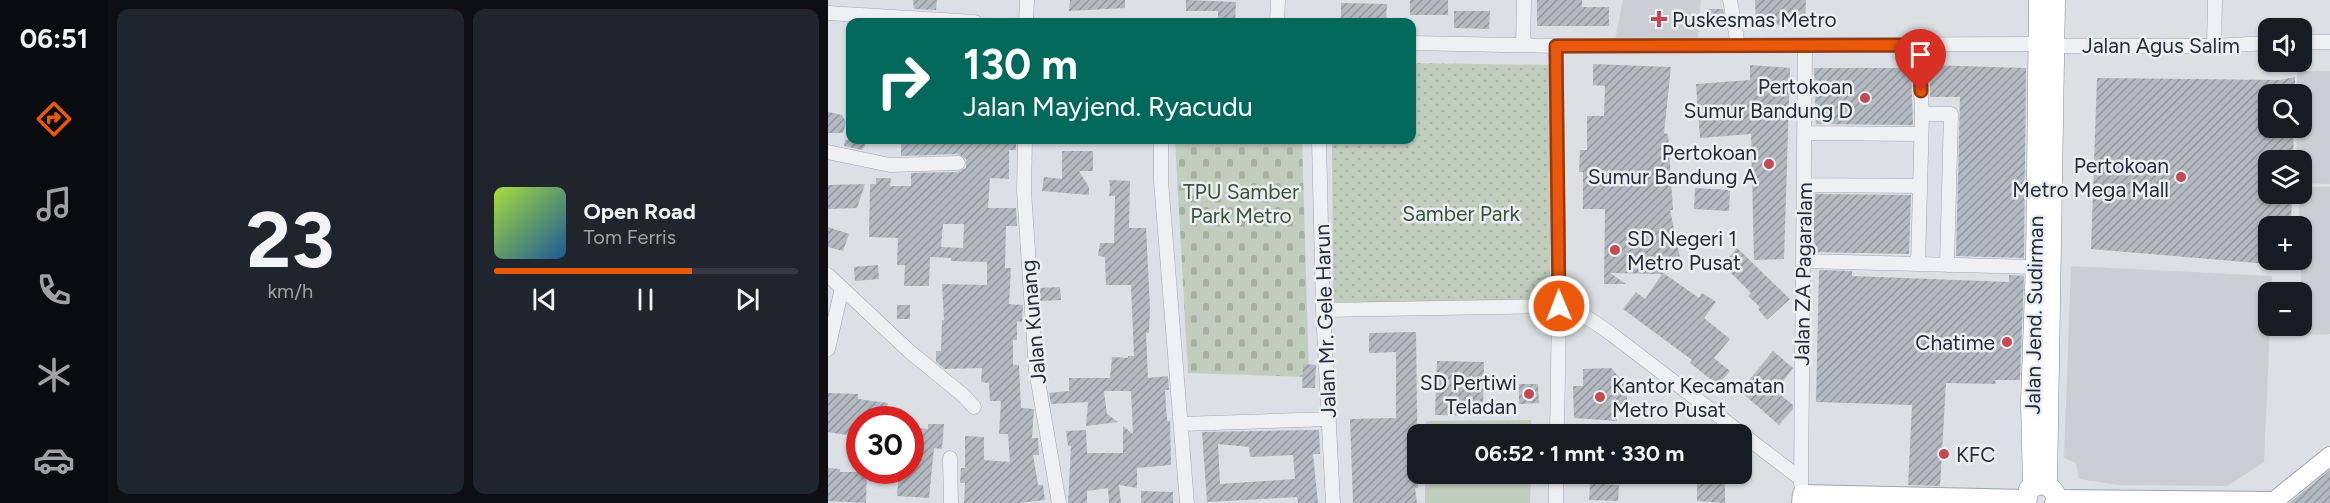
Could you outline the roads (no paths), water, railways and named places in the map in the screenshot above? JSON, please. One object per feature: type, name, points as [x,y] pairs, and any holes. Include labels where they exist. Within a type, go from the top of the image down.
[{"type":"highway","name":"Jalan Jend. Sudirman","points":[[2039,0],[2046,45],[2053,226],[2041,496]]},
{"type":"highway","name":"Jalan Jend. Sudirman","points":[[2041,496],[2031,401],[2046,45],[2055,0]]},
{"type":"main road","points":[[1801,492],[2274,502],[2330,456]]},
{"type":"street","points":[[1026,18],[1027,0]]},
{"type":"street","points":[[1277,18],[1278,0]]},
{"type":"street","points":[[1523,45],[1524,0]]},
{"type":"street","points":[[1730,0],[1738,45]]},
{"type":"street","points":[[2214,46],[2216,0]]},
{"type":"street","points":[[828,13],[910,18]]},
{"type":"street","points":[[2312,42],[2330,42]]},
{"type":"street","name":"Jalan Agus Salim","points":[[1416,43],[1556,46],[2214,46],[2258,44]]},
{"type":"street","name":"Jalan ZA Pagaralam","points":[[1801,492],[1805,45]]},
{"type":"street","points":[[1918,264],[1922,114],[1919,45]]},
{"type":"street","points":[[1556,46],[1559,306],[1557,424]]},
{"type":"street","points":[[1922,114],[1951,114],[1947,265]]},
{"type":"street","points":[[1804,133],[1921,134]]},
{"type":"street","name":"Jalan Kunang","points":[[1025,144],[1024,202],[1036,370],[1059,503]]},
{"type":"street","points":[[1161,144],[1161,181],[1187,503]]},
{"type":"street","name":"Jalan Mr. Gele Harun","points":[[1319,144],[1323,310],[1332,503]]},
{"type":"street","points":[[828,152],[890,165],[958,163]]},
{"type":"street","points":[[1804,185],[1920,186]]},
{"type":"street","points":[[1804,261],[2035,267]]},
{"type":"street","points":[[828,275],[909,351],[964,396],[974,407]]},
{"type":"street","points":[[828,349],[842,288]]},
{"type":"street","points":[[1323,310],[1559,306],[1583,314],[1801,492]]},
{"type":"street","points":[[1182,424],[1329,419]]},
{"type":"street","points":[[950,458],[951,503]]},
{"type":"street","points":[[1556,484],[1556,503]]},
{"type":"place","name":"Puskesmas Metro","points":[[1659,19]]},
{"type":"place","name":"Pertokoan Sumur Bandung D","points":[[1865,98]]},
{"type":"place","name":"Pertokoan Sumur Bandung A","points":[[1769,164]]},
{"type":"place","name":"Pertokoan Metro Mega Mall","points":[[2181,177]]},
{"type":"place","name":"SD Negeri 1 Metro Pusat","points":[[1615,250]]},
{"type":"place","name":"Chatime","points":[[2007,342]]},
{"type":"place","name":"SD Pertiwi Teladan","points":[[1529,394]]},
{"type":"place","name":"Kantor Kecamatan Metro Pusat","points":[[1600,397]]},
{"type":"place","name":"KFC","points":[[1944,454]]},
{"type":"park label","name":"TPU Samber Park Metro","points":[[1241,203]]},
{"type":"park label","name":"Samber Park","points":[[1461,213]]}]
